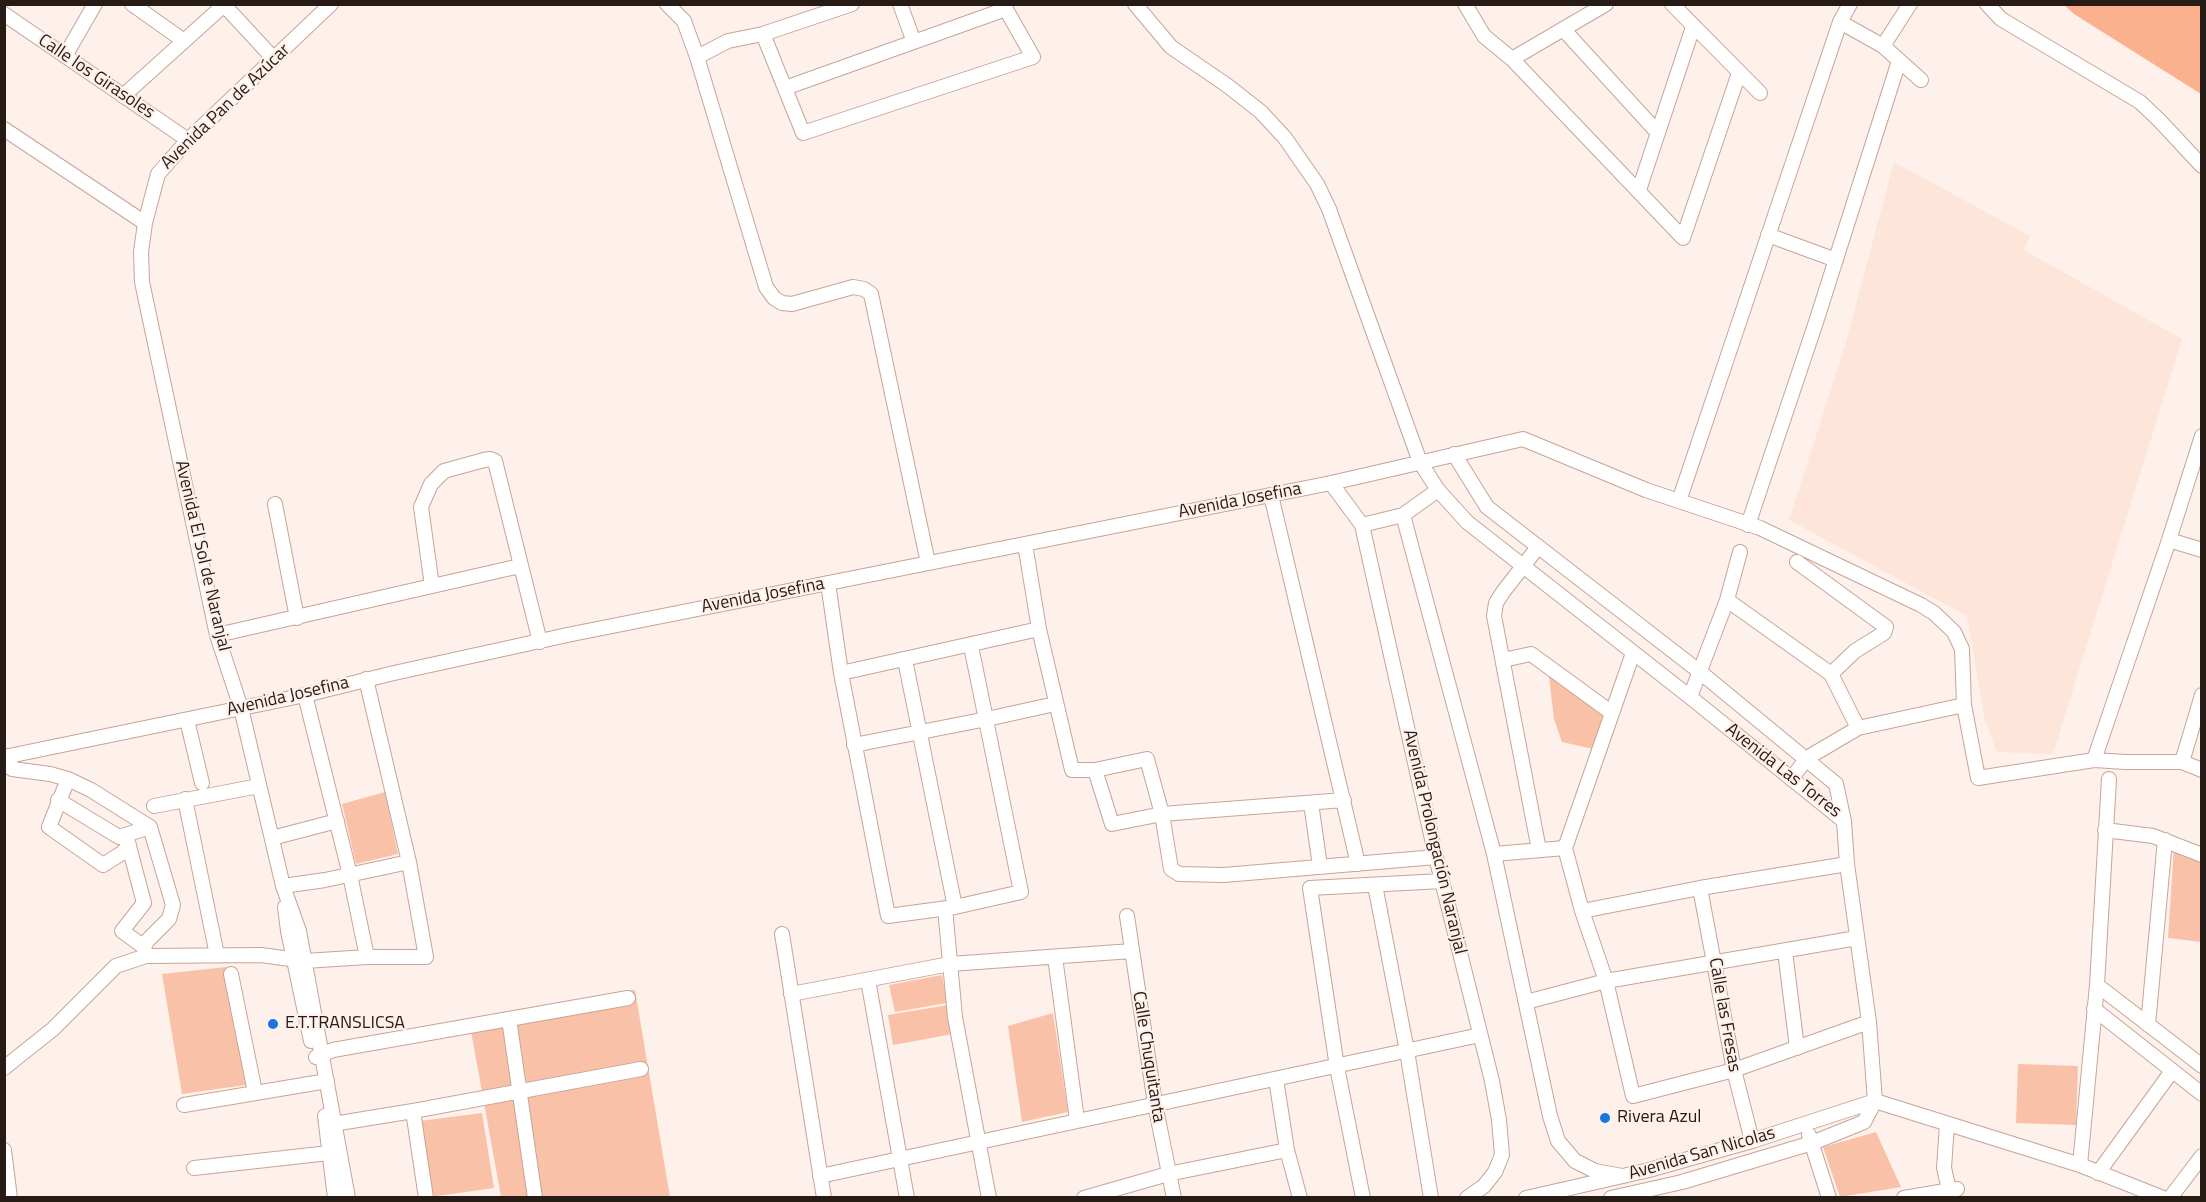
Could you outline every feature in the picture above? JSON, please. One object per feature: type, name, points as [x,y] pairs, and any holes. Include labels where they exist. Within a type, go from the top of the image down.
[{"type":"street","points":[[65,56],[95,4]]},
{"type":"street","points":[[132,4],[184,41]]},
{"type":"street","points":[[123,96],[224,4],[274,59]]},
{"type":"street","name":"Avenida Pan de Azúcar","points":[[145,223],[158,174],[188,140],[331,4]]},
{"type":"street","points":[[667,4],[684,21],[697,57],[766,287],[774,298],[782,303],[792,304],[853,287],[864,289],[871,294],[928,563]]},
{"type":"street","points":[[697,57],[728,41],[763,34],[852,4]]},
{"type":"street","points":[[900,4],[914,42]]},
{"type":"street","name":"Avenida Las Torres","points":[[1135,4],[1172,47],[1261,112],[1285,138],[1317,184],[1329,209],[1420,462],[1438,490],[1467,522],[1844,821]]},
{"type":"street","points":[[1465,4],[1484,36],[1512,59],[1683,238],[1739,73]]},
{"type":"street","points":[[1512,59],[1606,4]]},
{"type":"street","points":[[1672,4],[1760,93]]},
{"type":"street","points":[[1850,4],[1840,21],[1679,501],[1748,525],[1934,613],[1954,632],[1962,649],[1964,705],[1978,778],[2094,760],[2182,762],[2202,770]]},
{"type":"street","points":[[1883,46],[1910,4]]},
{"type":"street","points":[[1987,4],[2001,19],[2140,102],[2202,166]]},
{"type":"street","points":[[763,34],[803,134],[1033,57],[1004,7],[785,88]]},
{"type":"street","name":"Calle los Girasoles","points":[[4,14],[188,140]]},
{"type":"street","points":[[1840,21],[1883,46],[1921,80]]},
{"type":"street","points":[[1639,190],[1693,27]]},
{"type":"street","points":[[1563,29],[1658,133]]},
{"type":"street","points":[[1748,525],[1899,61]]},
{"type":"street","points":[[4,129],[145,223]]},
{"type":"street","name":"Avenida El Sol de Naranjal","points":[[145,223],[141,252],[142,282],[217,634],[241,708],[283,886],[299,931],[300,960],[331,1124],[348,1197]]},
{"type":"street","points":[[1768,236],[1836,260]]},
{"type":"street","points":[[2094,760],[2202,436]]},
{"type":"street","name":"Avenida Josefina","points":[[6,757],[79,740],[305,695],[366,679],[540,642],[1331,483],[1523,439],[1646,490],[1679,501]]},
{"type":"street","name":"Avenida Las Torres","points":[[1454,454],[1487,507],[1700,672],[1836,784],[1844,821]]},
{"type":"street","points":[[432,586],[421,507],[425,497],[436,477],[444,471],[484,460],[495,461],[540,642]]},
{"type":"street","name":"Avenida Prolongación Naranjal","points":[[1331,483],[1362,525],[1436,857],[1499,1120],[1502,1155],[1495,1172],[1484,1186],[1467,1197]]},
{"type":"street","points":[[1362,525],[1403,515],[1438,490]]},
{"type":"street","points":[[1271,495],[1358,864]]},
{"type":"street","points":[[275,504],[297,618]]},
{"type":"street","points":[[1403,515],[1494,854],[1550,1116],[1558,1141],[1575,1161],[1595,1171],[1622,1176]]},
{"type":"street","points":[[2169,540],[2202,550]]},
{"type":"street","points":[[1025,544],[1039,629],[1070,768],[1075,771],[1095,770],[1147,759],[1162,814],[1171,869],[1179,874],[1224,875],[1436,857]]},
{"type":"street","points":[[1538,547],[1496,603],[1494,616],[1539,850]]},
{"type":"street","points":[[1690,697],[1726,600],[1740,552]]},
{"type":"street","points":[[1797,562],[1886,627],[1884,633],[1855,651],[1831,674]]},
{"type":"street","points":[[217,634],[297,618],[520,566]]},
{"type":"street","points":[[828,583],[841,673],[888,916],[950,908],[1021,892],[971,646]]},
{"type":"street","points":[[1726,600],[1831,674],[1858,728]]},
{"type":"street","points":[[841,673],[971,646],[1039,629]]},
{"type":"street","points":[[1633,653],[1565,848],[1582,910],[1606,981],[1633,1096],[1734,1070],[1869,1022]]},
{"type":"street","points":[[1503,660],[1531,654],[1612,713]]},
{"type":"street","points":[[904,660],[950,908],[950,964],[955,1017],[989,1197]]},
{"type":"street","points":[[4,1068],[53,1029],[116,966],[145,952],[261,955],[300,960],[426,957],[409,861],[366,679]]},
{"type":"street","points":[[305,695],[368,957]]},
{"type":"street","points":[[2182,762],[2202,695]]},
{"type":"street","points":[[854,745],[1055,704]]},
{"type":"street","points":[[1791,779],[1806,758],[1858,728],[1964,705]]},
{"type":"street","points":[[187,720],[202,783]]},
{"type":"street","points":[[6,757],[16,771],[50,774],[68,779],[91,790],[150,827],[173,905],[169,919],[147,941],[145,952]]},
{"type":"street","points":[[1095,770],[1112,824],[1162,814],[1344,800]]},
{"type":"street","points":[[68,779],[49,827],[103,865],[122,853],[128,840],[150,827]]},
{"type":"street","points":[[2080,1165],[2097,985],[2109,779]]},
{"type":"street","points":[[154,806],[259,786]]},
{"type":"street","points":[[185,799],[217,955]]},
{"type":"street","points":[[58,800],[119,837],[128,840]]},
{"type":"street","points":[[1311,803],[1320,866]]},
{"type":"street","points":[[272,838],[337,821]]},
{"type":"street","points":[[1844,821],[1847,864],[1869,1022],[1875,1101],[2080,1165],[2163,1197]]},
{"type":"street","points":[[2105,830],[2153,836],[2202,855]]},
{"type":"street","points":[[128,840],[144,903],[122,931],[145,952]]},
{"type":"street","points":[[2148,1025],[2165,840]]},
{"type":"street","points":[[1494,854],[1565,848]]},
{"type":"street","points":[[283,886],[350,875],[409,861]]},
{"type":"street","points":[[1582,910],[1847,864]]},
{"type":"street","points":[[1363,1197],[1337,1067],[1310,888],[1442,881]]},
{"type":"street","points":[[1375,885],[1407,1051],[1431,1197]]},
{"type":"street","name":"Calle las Fresas","points":[[1700,888],[1734,1070],[1752,1141]]},
{"type":"street","name":"Calle Chuquitanta","points":[[1127,916],[1155,1104],[1174,1197]]},
{"type":"street","points":[[782,934],[824,1197]]},
{"type":"street","points":[[1526,1002],[1606,981],[1857,938]]},
{"type":"street","points":[[791,994],[950,964],[1132,951]]},
{"type":"street","points":[[1785,951],[1797,1048]]},
{"type":"street","points":[[1055,957],[1077,1120]]},
{"type":"street","points":[[231,974],[255,1092]]},
{"type":"street","points":[[868,980],[907,1197]]},
{"type":"street","points":[[2097,985],[2202,1066]]},
{"type":"street","points":[[319,1056],[333,1050],[628,998]]},
{"type":"street","points":[[2094,1009],[2202,1094]]},
{"type":"street","points":[[510,1019],[535,1197]]},
{"type":"street","points":[[820,1176],[1480,1035]]},
{"type":"street","points":[[331,1124],[641,1069]]},
{"type":"street","points":[[2098,1173],[2172,1071]]},
{"type":"street","points":[[1276,1079],[1287,1150],[1299,1197]]},
{"type":"street","points":[[184,1104],[323,1082]]},
{"type":"street","name":"Avenida San Nicolas","points":[[1526,1197],[1622,1176],[1752,1141],[1875,1101]]},
{"type":"street","name":"Avenida San Nicolas","points":[[1615,1197],[1682,1182],[1812,1143],[1864,1122],[1875,1101]]},
{"type":"street","points":[[414,1111],[426,1197]]},
{"type":"street","name":"Avenida El Sol de Naranjal","points":[[331,1124],[329,1153],[335,1197]]},
{"type":"street","points":[[1806,1124],[1829,1197]]},
{"type":"street","points":[[1904,1197],[1955,1193],[1952,1125]]},
{"type":"street","points":[[4,1150],[10,1197]]},
{"type":"street","points":[[1084,1197],[1168,1174],[1287,1150]]},
{"type":"street","points":[[194,1168],[329,1153]]},
{"type":"street","points":[[2170,1197],[2202,1156]]},
{"type":"shaded area","points":[[2064,5],[2201,5],[2201,94],[2074,14]]},
{"type":"shaded area","points":[[1894,162],[2030,236],[2024,250],[2182,339],[2053,754],[1997,752],[1985,721],[1967,616],[1789,520],[1846,342]]},
{"type":"shaded area","points":[[1548,669],[1607,713],[1593,749],[1562,742],[1554,719]]},
{"type":"shaded area","points":[[385,792],[398,854],[356,864],[342,804]]},
{"type":"shaded area","points":[[2174,847],[2201,858],[2201,942],[2168,938]]},
{"type":"shaded area","points":[[226,967],[246,1085],[182,1094],[162,974]]},
{"type":"shaded area","points":[[942,975],[947,1003],[895,1012],[889,985]]},
{"type":"shaded area","points":[[635,990],[670,1197],[501,1197],[469,1020]]},
{"type":"shaded area","points":[[948,1005],[953,1034],[893,1045],[888,1015]]},
{"type":"shaded area","points":[[1053,1013],[1068,1112],[1022,1122],[1008,1026]]},
{"type":"shaded area","points":[[2018,1064],[2078,1066],[2076,1125],[2016,1123]]},
{"type":"shaded area","points":[[482,1113],[494,1188],[430,1197],[420,1121]]},
{"type":"shaded area","points":[[1876,1132],[1901,1187],[1840,1197],[1823,1147]]},
{"type":"place","name":"E.T.TRANSLICSA","points":[[273,1024]]},
{"type":"place","name":"Rivera Azul","points":[[1605,1118]]}]
